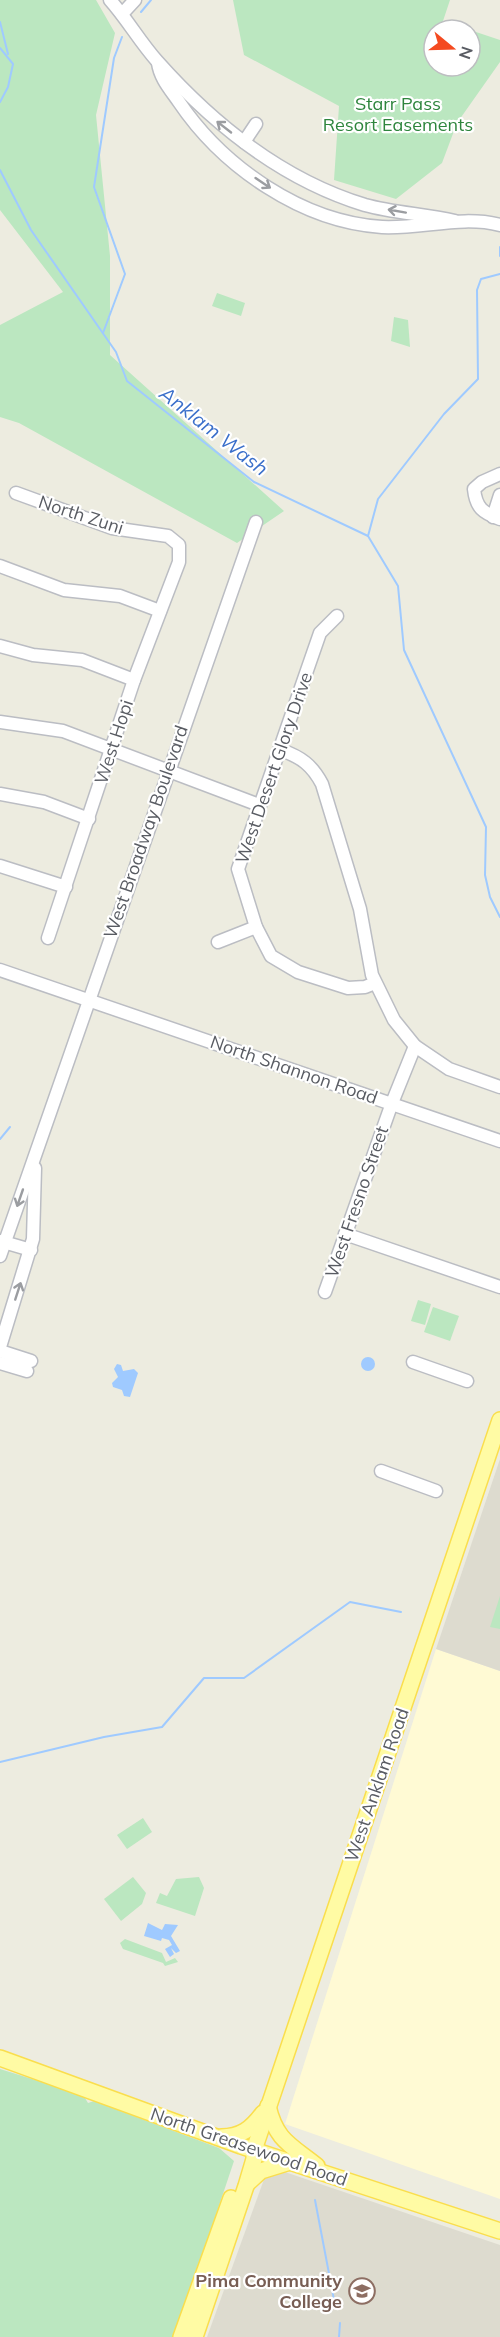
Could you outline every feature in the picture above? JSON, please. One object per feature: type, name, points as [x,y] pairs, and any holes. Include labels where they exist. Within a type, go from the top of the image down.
[{"type":"main road","name":"West Anklam Road","points":[[195,2337],[246,2186],[254,2159],[254,2150],[268,2106],[500,1420]]},
{"type":"main road","name":"North Greasewood Road","points":[[0,2058],[254,2150],[500,2231]]},
{"type":"main road","points":[[219,2137],[234,2137],[244,2133],[268,2106]]},
{"type":"main road","points":[[268,2106],[278,2135],[328,2174]]},
{"type":"main road","name":"West Anklam Road","points":[[181,2337],[246,2158],[254,2150]]},
{"type":"main road","points":[[246,2186],[261,2171],[290,2162]]},
{"type":"street","points":[[110,0],[158,63],[208,114],[244,142],[324,190],[366,205],[455,221],[500,225]]},
{"type":"street","points":[[122,14],[135,0]]},
{"type":"street","points":[[158,63],[160,74],[196,127],[223,154],[288,199],[317,212],[381,227],[455,221]]},
{"type":"street","points":[[244,142],[256,124]]},
{"type":"street","points":[[500,474],[482,482],[474,489],[475,502],[482,513],[496,518],[500,495]]},
{"type":"street","name":"North Zuni","points":[[16,493],[112,528],[168,536],[179,545]]},
{"type":"street","name":"West Broadway Boulevard","points":[[0,1256],[3,1241],[255,522]]},
{"type":"street","name":"West Hopi","points":[[48,938],[134,680],[179,562],[179,545]]},
{"type":"street","points":[[0,566],[64,590],[120,596],[160,611]]},
{"type":"street","name":"West Desert Glory Drive","points":[[337,616],[320,633],[238,869],[256,927],[271,956],[284,966],[348,988],[365,987],[375,982]]},
{"type":"street","points":[[0,646],[33,655],[82,660],[134,680]]},
{"type":"street","points":[[0,722],[40,725],[63,731],[258,806]]},
{"type":"street","points":[[281,750],[301,759],[314,769],[322,784],[360,909],[375,982],[394,1020],[415,1046],[448,1069],[500,1087]]},
{"type":"street","points":[[0,794],[44,802],[88,819]]},
{"type":"street","points":[[0,866],[66,887]]},
{"type":"street","points":[[218,942],[256,927]]},
{"type":"street","name":"North Shannon Road","points":[[0,970],[500,1141]]},
{"type":"street","name":"West Fresno Street","points":[[325,1292],[392,1103],[415,1046]]},
{"type":"street","name":"West Broadway Boulevard","points":[[0,1349],[31,1250],[36,1219],[34,1184],[38,1143]]},
{"type":"street","points":[[345,1234],[500,1287]]},
{"type":"street","points":[[3,1241],[31,1250]]},
{"type":"street","points":[[0,1349],[29,1366],[0,1363]]},
{"type":"street","points":[[414,1362],[467,1381]]},
{"type":"street","points":[[381,1471],[436,1491]]},
{"type":"shaded area","points":[[500,1459],[500,1671],[436,1649]]},
{"type":"shaded area","points":[[436,1649],[500,1671],[500,2199],[285,2124]]},
{"type":"shaded area","name":"Pima Community College","points":[[267,2171],[282,2171],[500,2245],[500,2337],[207,2337]]},
{"type":"green space","points":[[0,0],[96,0],[115,33],[96,115],[110,256],[110,355],[284,511],[237,543],[19,423],[0,417],[0,325],[63,292],[0,210]]},
{"type":"green space","name":"Starr Pass Resort Easements","points":[[233,0],[450,0],[444,18],[422,18],[422,78],[482,78],[482,34],[500,40],[500,62],[457,123],[442,163],[396,199],[334,180],[339,106],[244,55]]},
{"type":"green space","points":[[217,293],[245,303],[241,316],[212,306]]},
{"type":"green space","points":[[394,317],[408,320],[410,347],[391,341]]},
{"type":"green space","points":[[418,1300],[431,1304],[425,1325],[411,1321]]},
{"type":"green space","points":[[433,1307],[459,1316],[450,1341],[424,1332]]},
{"type":"green space","points":[[500,1596],[500,1629],[490,1627]]},
{"type":"green space","points":[[143,1818],[152,1832],[127,1849],[117,1835]]},
{"type":"green space","points":[[133,1877],[146,1893],[142,1904],[121,1921],[104,1899]]},
{"type":"green space","points":[[199,1877],[204,1888],[195,1916],[156,1903],[160,1893],[167,1896],[176,1879]]},
{"type":"green space","points":[[125,1939],[162,1953],[166,1962],[175,1958],[178,1962],[165,1966],[163,1963],[123,1949],[120,1943]]},
{"type":"green space","points":[[0,2069],[74,2092],[85,2098],[88,2103],[94,2101],[219,2148],[234,2161],[175,2337],[0,2337]]},
{"type":"water","points":[[368,1357],[373,1359],[375,1364],[373,1369],[368,1371],[363,1369],[361,1364],[363,1359]]},
{"type":"water","points":[[117,1364],[121,1365],[123,1371],[134,1369],[138,1373],[130,1397],[124,1396],[122,1390],[113,1387],[112,1383],[118,1377],[114,1369]]},
{"type":"water","points":[[148,1923],[162,1930],[165,1924],[178,1925],[171,1936],[180,1951],[176,1953],[171,1948],[174,1954],[170,1957],[165,1949],[172,1945],[169,1940],[162,1938],[161,1941],[144,1936]]},
{"type":"waterway","points":[[141,12],[151,0]]},
{"type":"waterway","points":[[0,22],[8,54]]},
{"type":"waterway","points":[[103,333],[125,274],[94,187],[114,58],[122,37]]},
{"type":"waterway","name":"Anklam Wash","points":[[0,48],[13,64],[8,87],[0,102]]},
{"type":"waterway","name":"Anklam Wash","points":[[0,170],[31,230],[116,352],[127,381],[254,482],[368,536],[398,586],[404,650],[486,827],[485,875],[490,897],[500,917]]},
{"type":"waterway","points":[[500,247],[500,256]]},
{"type":"waterway","points":[[368,536],[378,499],[444,414],[478,379],[477,290],[481,279],[500,274]]},
{"type":"waterway","points":[[0,1139],[10,1127]]},
{"type":"waterway","points":[[0,1762],[104,1737],[162,1727],[204,1678],[244,1678],[350,1602],[401,1612]]},
{"type":"waterway","points":[[315,2200],[335,2305]]},
{"type":"waterway","points":[[339,2337],[340,2323]]},
{"type":"place","name":"Pima Community College","points":[[362,2291]]}]
